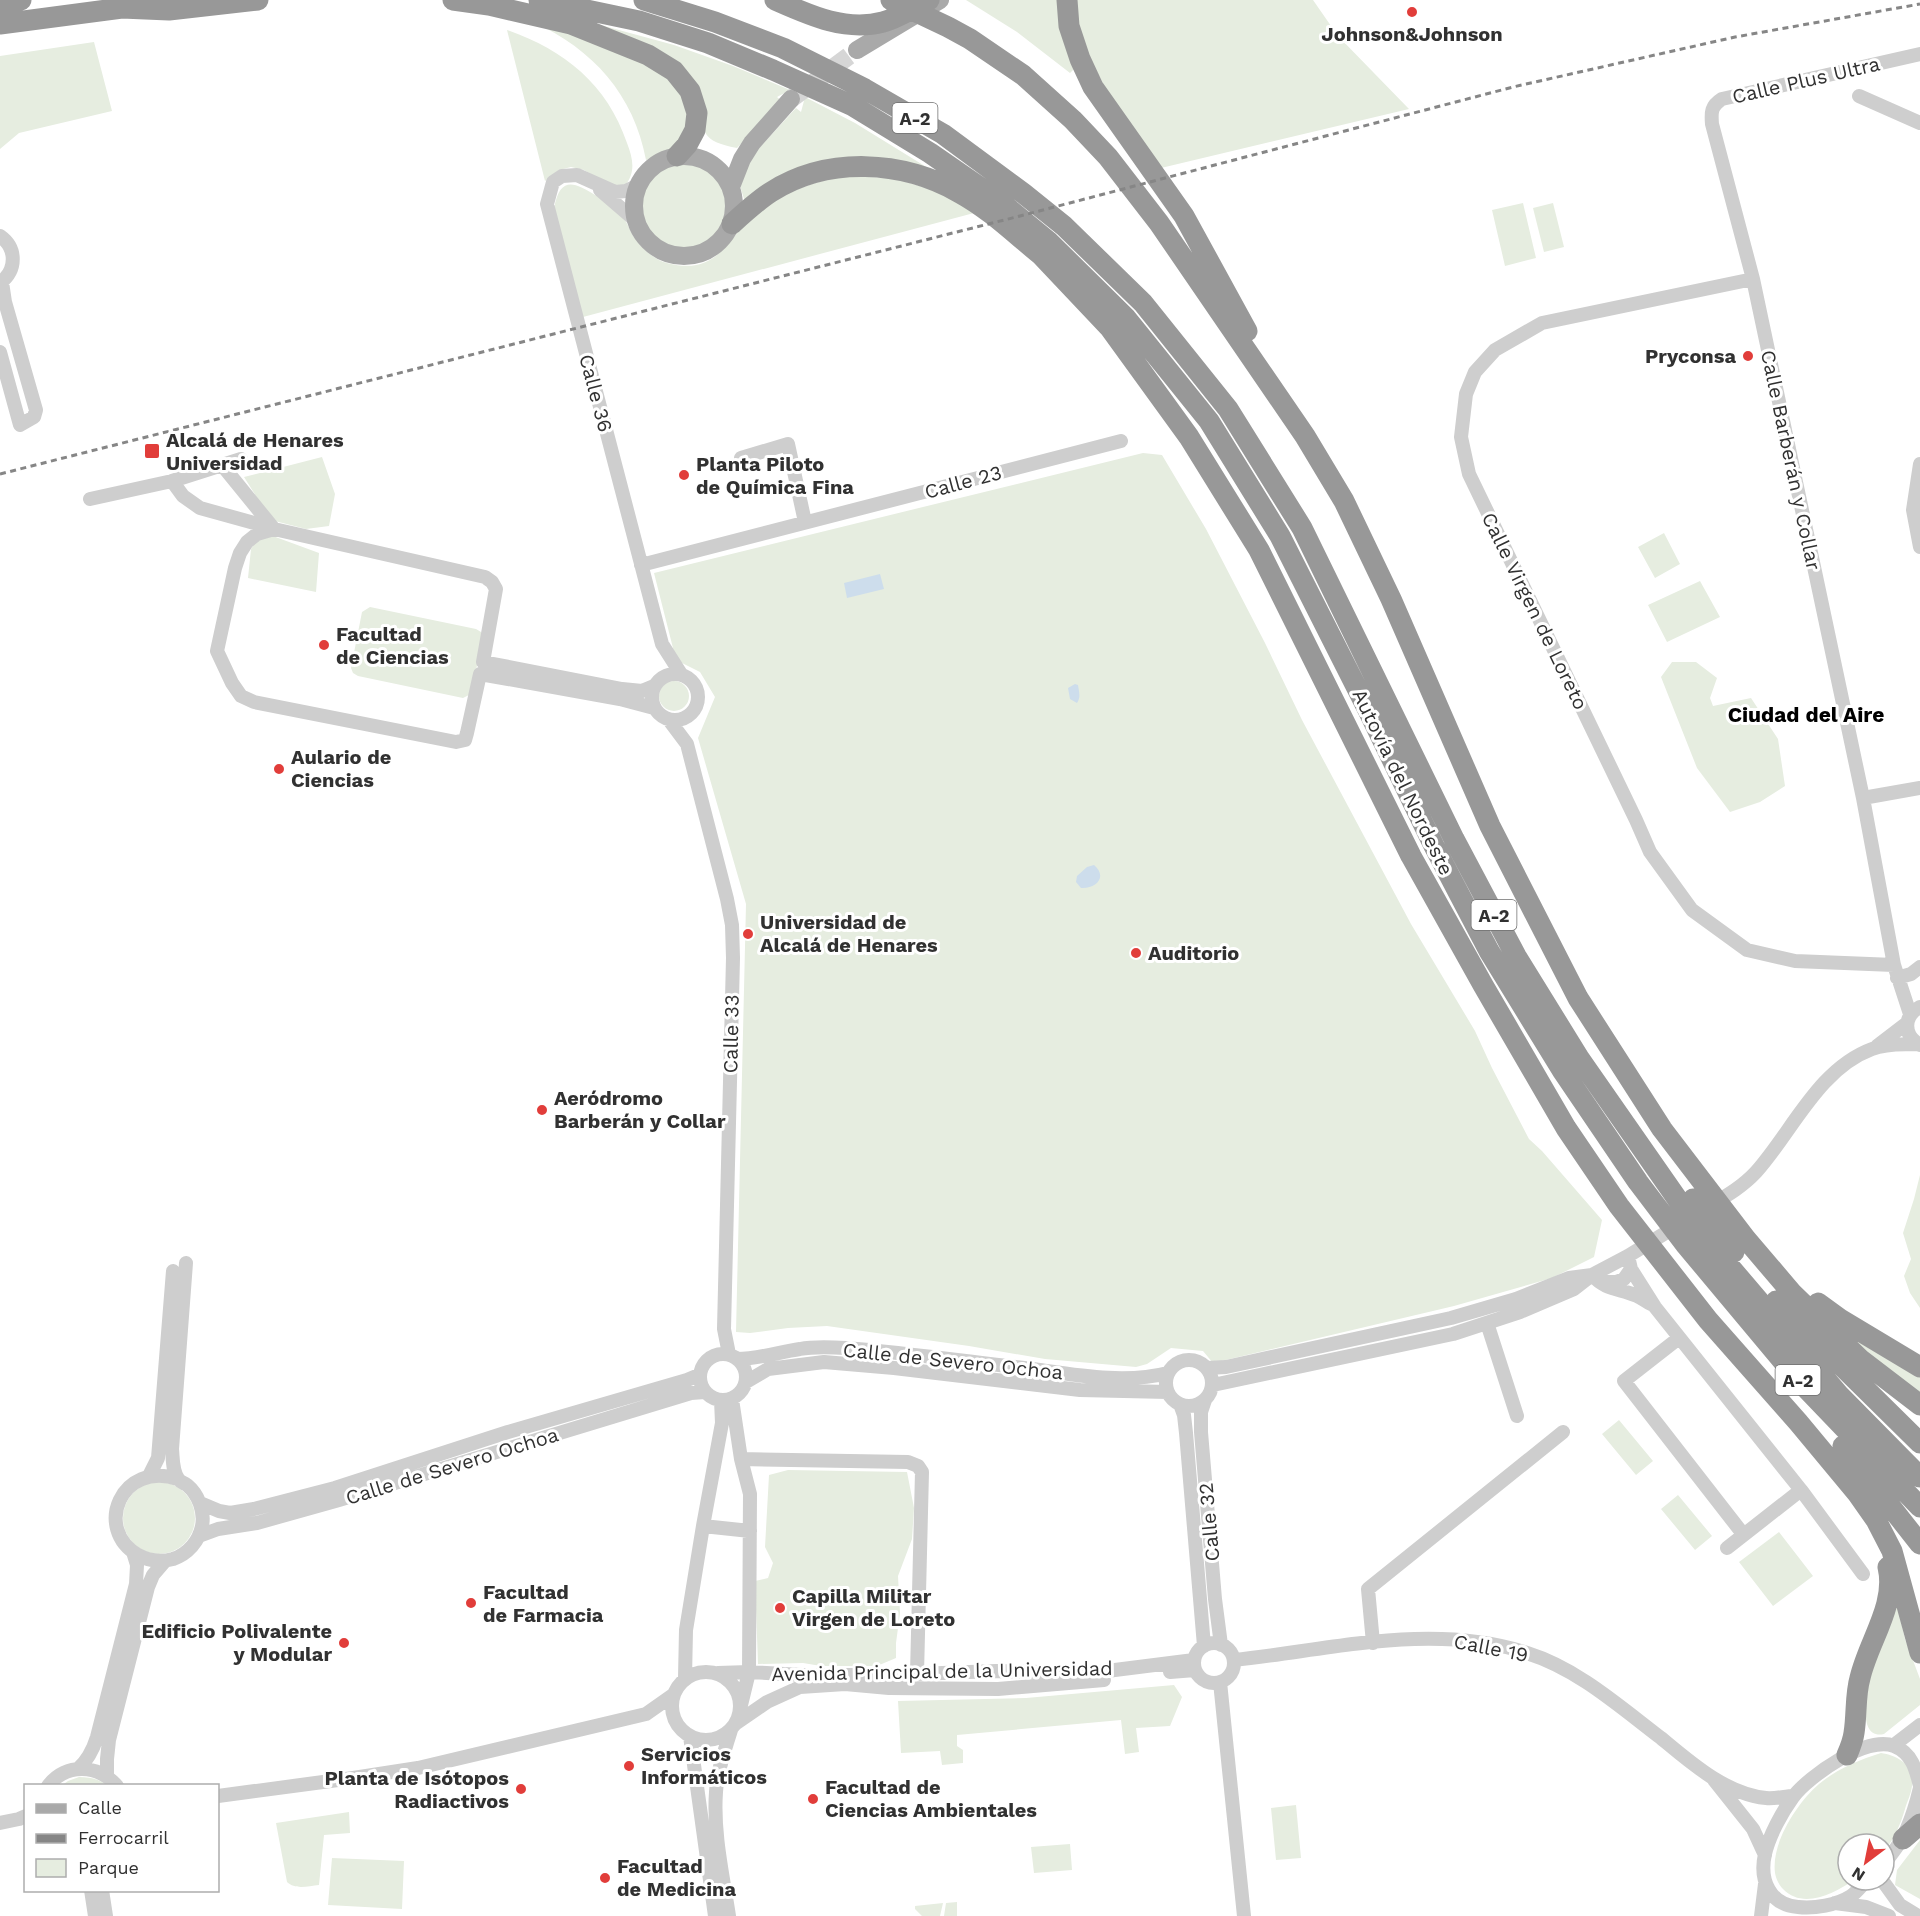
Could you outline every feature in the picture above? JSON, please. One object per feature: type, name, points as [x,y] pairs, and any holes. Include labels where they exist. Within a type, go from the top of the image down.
[{"type":"highway","points":[[0,3],[21,0]]},
{"type":"highway","points":[[0,24],[181,0]]},
{"type":"highway","points":[[122,8],[169,10],[258,0]]},
{"type":"highway","points":[[453,0],[489,5],[571,24],[648,55],[674,71],[690,92],[697,113],[695,130],[687,145],[677,156]]},
{"type":"highway","name":"A-2","points":[[539,0],[639,21],[708,42],[853,106],[930,153],[998,200],[1048,241],[1117,324]]},
{"type":"highway","name":"A-2","points":[[645,0],[716,22],[783,48],[865,89],[943,134],[1064,226],[1143,303],[1228,409],[1302,528],[1454,839],[1516,956],[1579,1058],[1701,1233],[1840,1396],[1920,1477]]},
{"type":"highway","points":[[776,0],[808,15],[830,22],[852,25],[883,22],[929,0]]},
{"type":"highway","points":[[891,0],[970,39],[1023,75],[1073,120],[1108,157],[1159,223],[1305,436],[1344,501]]},
{"type":"highway","points":[[1068,0],[1069,26],[1080,59],[1093,87],[1184,216],[1254,342],[1325,455],[1490,826],[1578,998],[1662,1129],[1746,1239],[1792,1293],[1860,1359],[1920,1405]]},
{"type":"highway","points":[[732,224],[771,192],[797,179],[844,167],[864,166],[905,171],[936,181],[960,193],[1041,255],[1117,324],[1201,429],[1280,536]]},
{"type":"highway","points":[[1117,324],[1259,550],[1411,856],[1566,1128],[1619,1206],[1708,1320],[1798,1422],[1857,1493],[1876,1520],[1892,1551],[1920,1653]]},
{"type":"highway","name":"Autovía del Nordeste","points":[[1117,324],[1209,421],[1280,536],[1434,846],[1490,951],[1562,1070],[1638,1182],[1685,1244]]},
{"type":"highway","points":[[1579,1058],[1785,1311],[1920,1443]]},
{"type":"highway","points":[[1746,1239],[1807,1295],[1840,1319],[1920,1367]]},
{"type":"highway","points":[[1685,1244],[1698,1278],[1780,1376],[1849,1452],[1920,1544]]},
{"type":"highway","name":"A-2","points":[[1685,1244],[1803,1385],[1920,1507]]},
{"type":"highway","points":[[1847,1755],[1854,1736],[1859,1678],[1884,1611],[1891,1578],[1876,1520]]},
{"type":"highway","points":[[1903,1839],[1920,1824]]},
{"type":"main road","points":[[857,50],[940,0]]},
{"type":"main road","points":[[731,187],[742,159],[752,143],[792,99]]},
{"type":"main road","points":[[710,163],[735,154],[752,143]]},
{"type":"main road","points":[[677,156],[689,156],[710,163],[723,173],[731,187],[734,199],[735,212],[732,224],[724,238],[713,248],[698,255],[683,257],[667,254],[654,247],[643,235],[636,221],[634,203],[638,185],[651,167],[677,156]]},
{"type":"street","name":"Calle Plus Ultra","points":[[1712,124],[1712,108],[1722,99],[1920,54]]},
{"type":"street","name":"Calle Plus Ultra","points":[[1859,96],[1920,123]]},
{"type":"street","name":"Calle Barberán y Collar","points":[[1712,124],[1753,279],[1863,798],[1898,978]]},
{"type":"street","name":"Calle 36","points":[[638,185],[626,191],[615,192],[576,175],[562,176],[553,182],[547,204],[662,644],[662,668],[656,683]]},
{"type":"street","name":"Calle 36","points":[[592,182],[636,221]]},
{"type":"street","points":[[0,236],[9,244],[13,260],[8,276],[1,282],[5,302],[36,410],[34,417],[20,425],[0,352]]},
{"type":"street","name":"Calle Virgen de Loreto","points":[[1753,279],[1542,323],[1495,350],[1475,372],[1466,394],[1461,436],[1469,474],[1650,852],[1692,910],[1747,950],[1795,961],[1898,978]]},
{"type":"street","points":[[11,397],[31,392]]},
{"type":"street","name":"Calle 23","points":[[641,565],[1121,441]]},
{"type":"street","points":[[741,458],[788,444],[805,522]]},
{"type":"street","points":[[90,500],[172,481],[241,459]]},
{"type":"street","points":[[1920,464],[1913,510],[1920,547]]},
{"type":"street","points":[[222,465],[274,529]]},
{"type":"street","points":[[172,481],[183,496],[200,508],[274,529],[484,578],[492,582],[496,589],[482,668],[465,740],[456,742],[254,702],[241,696],[232,683],[217,651],[240,553],[247,542],[257,534],[274,529]]},
{"type":"street","name":"Calle 36","points":[[662,644],[681,674]]},
{"type":"street","points":[[482,668],[642,691],[666,675],[681,674],[692,682],[698,694],[698,701],[690,714],[684,718],[669,720],[660,715],[651,701],[656,683]]},
{"type":"street","points":[[482,668],[654,708]]},
{"type":"street","name":"Calle 33","points":[[690,714],[687,744],[732,925],[733,969],[724,1329],[733,1357]]},
{"type":"street","name":"Calle 33","points":[[669,720],[687,744]]},
{"type":"street","points":[[1863,798],[1920,788]]},
{"type":"street","points":[[1919,1044],[1911,1038],[1914,1012],[1898,978],[1920,968]]},
{"type":"street","points":[[1875,1048],[1914,1012]]},
{"type":"street","points":[[1207,1368],[1226,1367],[1451,1318],[1516,1299],[1569,1278],[1616,1282],[1624,1279],[1632,1259],[1739,1188],[1757,1171],[1826,1080],[1858,1055],[1875,1048],[1919,1044]]},
{"type":"street","points":[[1632,1259],[1655,1307],[1801,1490],[1863,1574]]},
{"type":"street","points":[[178,1479],[173,1466],[172,1449],[186,1263]]},
{"type":"street","points":[[149,1476],[156,1467],[158,1458],[173,1271]]},
{"type":"street","points":[[1596,1279],[1611,1289],[1637,1296],[1655,1307]]},
{"type":"street","points":[[1213,1385],[1453,1334],[1520,1312],[1596,1279]]},
{"type":"street","points":[[1487,1323],[1517,1416]]},
{"type":"street","name":"Calle 33","points":[[712,1356],[724,1329]]},
{"type":"street","points":[[1679,1338],[1624,1381],[1743,1534]]},
{"type":"street","name":"Calle de Severo Ochoa","points":[[733,1357],[748,1359],[803,1348],[822,1347],[897,1352],[1083,1376],[1120,1378],[1168,1373]]},
{"type":"street","points":[[720,1354],[733,1357],[743,1365],[746,1382],[738,1395],[726,1400],[714,1399],[701,1387],[699,1375],[702,1365],[712,1356],[720,1354]]},
{"type":"street","points":[[1185,1360],[1198,1361],[1207,1368],[1211,1373],[1213,1385],[1205,1400],[1193,1406],[1175,1401],[1168,1392],[1166,1379],[1172,1367],[1185,1360]]},
{"type":"street","name":"Calle de Severo Ochoa","points":[[746,1382],[768,1369],[805,1363],[844,1363],[1080,1390],[1168,1392]]},
{"type":"street","name":"Calle de Severo Ochoa","points":[[200,1503],[230,1513],[254,1509],[334,1488],[508,1432],[699,1375]]},
{"type":"street","name":"Calle de Severo Ochoa","points":[[199,1536],[218,1529],[257,1523],[339,1500],[691,1393],[705,1392]]},
{"type":"street","points":[[685,1678],[687,1630],[726,1400]]},
{"type":"street","name":"Avenida Principal de la Universidad","points":[[726,1400],[750,1494],[748,1672],[802,1675],[996,1671],[1091,1672],[1195,1665]]},
{"type":"street","name":"Calle 32","points":[[1205,1400],[1201,1412],[1201,1432],[1221,1645]]},
{"type":"street","name":"Calle 32","points":[[1180,1404],[1184,1414],[1186,1433],[1204,1646]]},
{"type":"street","points":[[1372,1643],[1368,1589],[1563,1432]]},
{"type":"street","points":[[741,1459],[908,1462],[918,1466],[922,1472],[917,1674]]},
{"type":"street","points":[[167,1475],[178,1479],[188,1485],[200,1503],[202,1525],[199,1536],[185,1553],[165,1561],[142,1558],[133,1552],[119,1534],[116,1514],[119,1502],[124,1492],[133,1484],[149,1476],[167,1475]]},
{"type":"street","points":[[1727,1548],[1801,1490]]},
{"type":"street","points":[[703,1526],[750,1531]]},
{"type":"street","points":[[78,1769],[93,1750],[134,1595],[137,1565],[133,1552]]},
{"type":"street","points":[[112,1781],[109,1740],[148,1587],[153,1575],[165,1561]]},
{"type":"street","name":"Calle 19","points":[[1234,1660],[1433,1637],[1479,1641],[1527,1653],[1570,1671],[1606,1695],[1712,1778],[1753,1828],[1765,1855]]},
{"type":"street","points":[[1209,1644],[1221,1645],[1229,1651],[1234,1660],[1232,1672],[1225,1680],[1209,1683],[1204,1681],[1195,1665],[1199,1650],[1209,1644]]},
{"type":"street","name":"Avenida Principal de la Universidad","points":[[733,1727],[767,1702],[800,1687],[845,1684],[890,1688],[998,1689],[1093,1682],[1195,1665]]},
{"type":"street","points":[[729,1916],[715,1812],[716,1790],[720,1765],[733,1727],[740,1715],[748,1672],[695,1673],[685,1678],[678,1686],[673,1695],[672,1704],[676,1723],[682,1731],[701,1740],[712,1740],[722,1736],[733,1727]]},
{"type":"street","points":[[718,1673],[734,1685],[741,1705]]},
{"type":"street","points":[[1220,1682],[1244,1916]]},
{"type":"street","points":[[219,1796],[398,1772],[646,1714],[673,1695]]},
{"type":"street","points":[[646,1714],[676,1723]]},
{"type":"street","points":[[1894,1745],[1920,1725]]},
{"type":"street","points":[[690,1736],[715,1916]]},
{"type":"street","points":[[1761,1916],[1765,1855],[1779,1818],[1794,1796],[1817,1774],[1847,1755],[1875,1744],[1894,1745],[1907,1755],[1916,1767],[1920,1787],[1914,1812],[1903,1839],[1896,1848]]},
{"type":"street","points":[[49,1784],[58,1776],[78,1769],[88,1769],[112,1781]]},
{"type":"street","name":"Calle 19","points":[[1712,1778],[1745,1793],[1768,1798],[1794,1796]]},
{"type":"street","points":[[0,1823],[24,1817]]},
{"type":"street","points":[[0,1829],[24,1828]]},
{"type":"street","points":[[1765,1881],[1771,1894],[1782,1905],[1803,1912],[1833,1903],[1854,1892]]},
{"type":"street","points":[[91,1892],[95,1916]]},
{"type":"street","points":[[102,1892],[106,1916]]},
{"type":"street","points":[[1891,1892],[1900,1905],[1918,1916]]},
{"type":"street","points":[[1833,1903],[1866,1907],[1889,1916]]},
{"type":"green space","points":[[966,0],[1060,0],[1075,68],[1070,73],[1017,32]]},
{"type":"green space","points":[[1076,0],[1313,0],[1338,36],[1409,109],[1161,168],[1109,96],[1080,37]]},
{"type":"green space","points":[[582,20],[674,45],[790,90],[777,97],[782,101],[737,148],[716,142],[706,134],[703,128],[699,100]]},
{"type":"green space","points":[[533,22],[596,40],[662,68],[686,102],[690,125],[676,147],[646,160],[632,115],[608,77],[574,46]]},
{"type":"green space","points":[[507,30],[528,38],[565,59],[581,72],[608,103],[618,122],[632,160],[631,176],[625,186],[610,186],[584,170],[571,167],[559,170],[545,181]]},
{"type":"green space","points":[[94,42],[112,111],[19,133],[0,149],[0,56]]},
{"type":"green space","points":[[805,97],[855,123],[941,176],[859,160],[745,202],[739,183],[750,158],[796,108],[801,112]]},
{"type":"green space","points":[[685,163],[701,167],[715,176],[724,190],[728,206],[724,222],[715,236],[701,245],[685,249],[669,245],[655,236],[646,222],[642,206],[646,190],[655,176],[669,167]]},
{"type":"green space","points":[[843,176],[893,178],[943,193],[974,213],[583,317],[554,208],[560,191],[564,187],[574,185],[595,195],[621,214],[635,239],[652,256],[667,263],[686,266],[701,264],[713,258],[724,249],[753,215],[766,205],[803,187]]},
{"type":"green space","points":[[1523,203],[1536,258],[1505,266],[1492,210]]},
{"type":"green space","points":[[1553,203],[1564,247],[1544,252],[1533,208]]},
{"type":"green space","points":[[1143,453],[1162,455],[1206,529],[1302,720],[1411,924],[1475,1031],[1529,1139],[1602,1220],[1594,1257],[1552,1278],[1454,1306],[1213,1363],[1203,1351],[1171,1348],[1147,1364],[1136,1367],[1045,1359],[827,1326],[750,1333],[736,1332],[746,904],[698,738],[715,697],[700,672],[676,660],[654,573]]},
{"type":"green space","points":[[322,457],[335,494],[329,526],[306,529],[271,520],[244,477]]},
{"type":"green space","points":[[262,532],[319,553],[316,592],[248,578],[251,549]]},
{"type":"green space","points":[[1664,533],[1680,564],[1655,578],[1638,547]]},
{"type":"green space","points":[[1700,581],[1720,617],[1667,642],[1648,605]]},
{"type":"green space","points":[[370,607],[476,629],[481,632],[483,637],[471,694],[463,698],[358,676],[353,673],[351,668],[362,612]]},
{"type":"green space","points":[[1672,662],[1696,662],[1717,678],[1710,698],[1713,706],[1751,698],[1778,739],[1785,786],[1760,802],[1730,812],[1697,768],[1661,677]]},
{"type":"green space","points":[[674,681],[685,685],[689,696],[685,707],[674,711],[663,707],[659,696],[663,685]]},
{"type":"green space","points":[[1920,1175],[1920,1308],[1910,1293],[1904,1276],[1911,1259],[1903,1233]]},
{"type":"green space","points":[[1834,1324],[1920,1375],[1920,1396]]},
{"type":"green space","points":[[1619,1420],[1653,1461],[1636,1475],[1602,1434]]},
{"type":"green space","points":[[788,1470],[907,1472],[914,1508],[912,1539],[898,1576],[900,1613],[896,1658],[877,1666],[758,1664],[755,1581],[768,1578],[773,1563],[765,1547],[769,1475]]},
{"type":"green space","points":[[159,1482],[173,1485],[185,1492],[192,1504],[195,1518],[192,1532],[185,1544],[173,1551],[159,1554],[145,1551],[133,1544],[126,1532],[123,1518],[126,1504],[133,1492],[145,1485]]},
{"type":"green space","points":[[1678,1495],[1712,1536],[1695,1550],[1661,1509]]},
{"type":"green space","points":[[1779,1532],[1813,1576],[1773,1606],[1739,1562]]},
{"type":"green space","points":[[1897,1604],[1905,1639],[1920,1679],[1920,1705],[1884,1734],[1874,1734],[1866,1718],[1867,1693],[1876,1655]]},
{"type":"green space","points":[[1174,1685],[1182,1697],[1170,1726],[1136,1728],[1139,1752],[1125,1754],[1121,1720],[957,1735],[957,1746],[963,1750],[963,1763],[942,1765],[940,1751],[901,1753],[898,1701],[1026,1698]]},
{"type":"green space","points":[[1881,1753],[1893,1756],[1904,1763],[1911,1773],[1911,1792],[1897,1831],[1896,1833],[1836,1832],[1836,1891],[1809,1899],[1791,1895],[1783,1889],[1775,1873],[1777,1849],[1787,1824],[1802,1802],[1819,1784],[1849,1765]]},
{"type":"green space","points":[[87,1777],[105,1784],[64,1784]]},
{"type":"green space","points":[[1296,1805],[1301,1858],[1276,1860],[1271,1808]]},
{"type":"green space","points":[[349,1812],[350,1833],[324,1835],[319,1885],[298,1887],[287,1882],[276,1823]]},
{"type":"green space","points":[[1920,1840],[1920,1899],[1896,1886],[1897,1870]]},
{"type":"green space","points":[[1070,1844],[1072,1870],[1034,1873],[1031,1847]]},
{"type":"green space","points":[[332,1858],[404,1861],[402,1909],[328,1905]]},
{"type":"green space","points":[[957,1902],[957,1916],[944,1916],[946,1903]]},
{"type":"green space","points":[[943,1903],[940,1916],[922,1916],[915,1909],[915,1906]]},
{"type":"water","points":[[880,574],[884,589],[847,598],[844,583]]},
{"type":"water","points":[[1075,684],[1078,685],[1079,692],[1077,703],[1070,699],[1068,688]]},
{"type":"water","points":[[1094,865],[1098,869],[1100,878],[1091,887],[1081,888],[1076,882],[1077,876],[1087,867]]},
{"type":"tunnel","points":[[791,99],[857,50]]},
{"type":"railway","points":[[0,474],[1020,216],[1513,87],[1735,37],[1920,4]]},
{"type":"place","name":"Johnson&Johnson","points":[[1412,12]]},
{"type":"place","name":"Pryconsa","points":[[1748,356]]},
{"type":"place","name":"Alcalá de Henares Universidad","points":[[152,451]]},
{"type":"place","name":"Planta Piloto de Química Fina","points":[[684,475]]},
{"type":"place","name":"Facultad de Ciencias","points":[[324,645]]},
{"type":"place","name":"Aulario de Ciencias","points":[[279,769]]},
{"type":"place","name":"Universidad de Alcalá de Henares","points":[[748,934]]},
{"type":"place","name":"Auditorio","points":[[1136,953]]},
{"type":"place","name":"Aeródromo Barberán y Collar","points":[[542,1110]]},
{"type":"place","name":"Facultad de Farmacia","points":[[471,1603]]},
{"type":"place","name":"Capilla Militar Virgen de Loreto","points":[[780,1608]]},
{"type":"place","name":"Edificio Polivalente y Modular","points":[[344,1643]]},
{"type":"place","name":"Servicios Informáticos","points":[[629,1766]]},
{"type":"place","name":"Planta de Isótopos Radiactivos","points":[[521,1789]]},
{"type":"place","name":"Facultad de Ciencias Ambientales","points":[[813,1799]]},
{"type":"place","name":"Facultad de Medicina","points":[[605,1878]]},
{"type":"district","name":"Ciudad del Aire","points":[[1806,714]]}]
